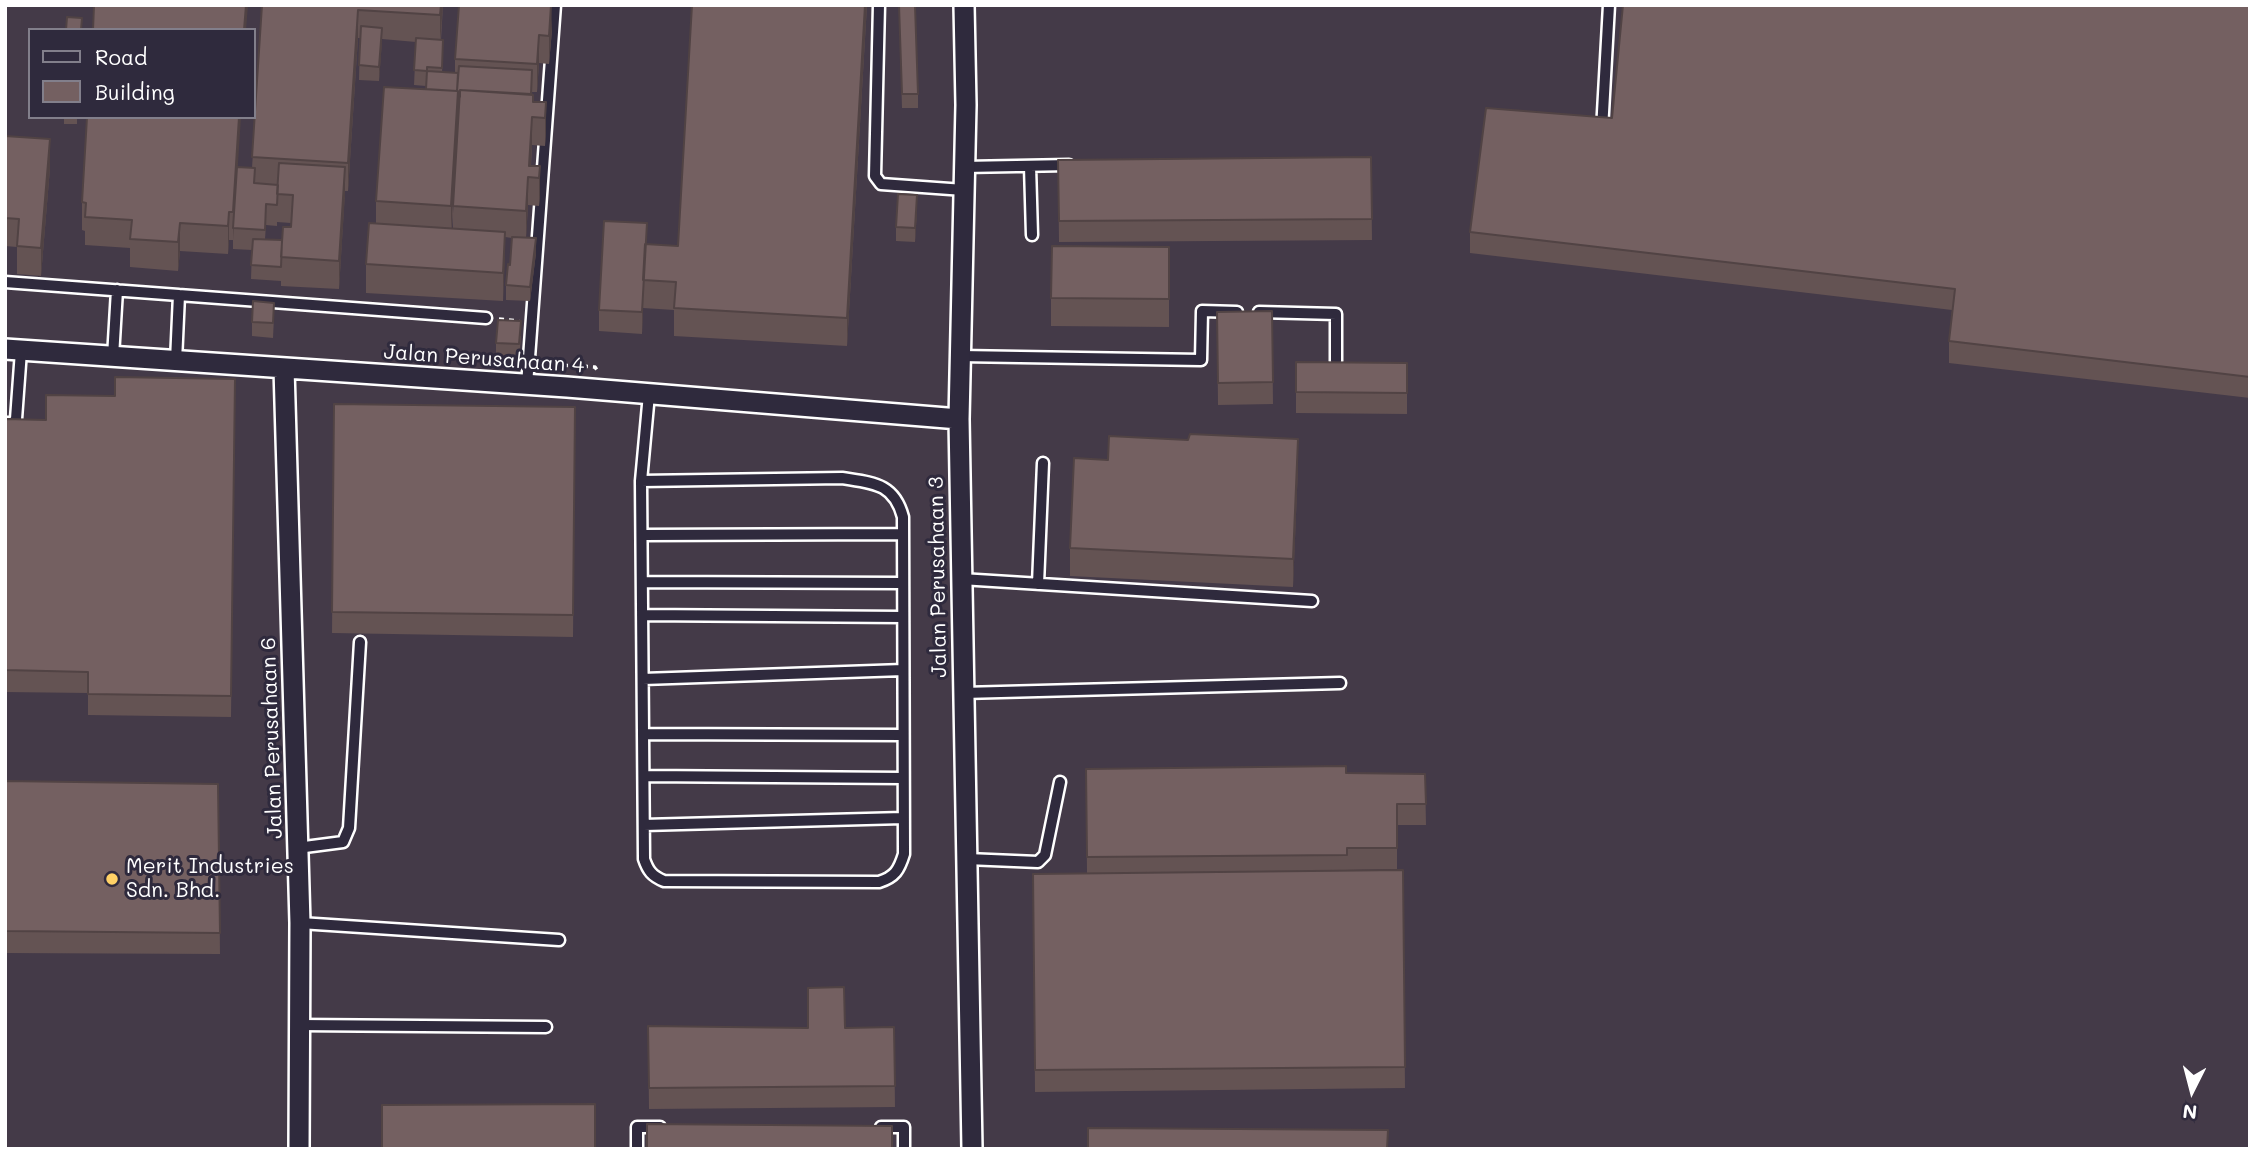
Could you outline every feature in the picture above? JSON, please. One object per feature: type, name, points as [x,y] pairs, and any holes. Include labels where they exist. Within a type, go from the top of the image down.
[{"type":"street","name":"Jalan Perusahaan 3","points":[[964,5],[964,190],[959,419],[960,579],[972,1149]]},
{"type":"street","name":"Jalan Perusahaan 4","points":[[13,350],[527,385],[959,419]]},
{"type":"street","name":"Jalan Perusahaan 6","points":[[285,368],[300,923],[299,1149]]},
{"type":"lane","points":[[527,385],[555,5]]},
{"type":"lane","points":[[879,5],[875,176],[881,184],[964,190]]},
{"type":"lane","points":[[1602,130],[1609,5]]},
{"type":"lane","points":[[964,167],[1085,165]]},
{"type":"lane","points":[[1030,166],[1032,235]]},
{"type":"lane","points":[[5,282],[486,318]]},
{"type":"lane","points":[[113,357],[117,290]]},
{"type":"lane","points":[[176,361],[179,295]]},
{"type":"lane","points":[[960,356],[1201,360],[1202,311],[1336,314],[1336,361]]},
{"type":"lane","points":[[5,423],[13,423],[16,419],[13,350]]},
{"type":"lane","points":[[641,481],[842,478],[887,488],[899,501],[903,517],[904,854],[899,870],[890,878],[879,882],[664,881],[654,877],[647,869],[644,825],[641,481],[649,394]]},
{"type":"lane","points":[[1038,584],[1043,463]]},
{"type":"lane","points":[[642,535],[903,534]]},
{"type":"lane","points":[[960,579],[1312,601]]},
{"type":"lane","points":[[642,582],[903,583]]},
{"type":"lane","points":[[642,615],[903,617]]},
{"type":"lane","points":[[298,848],[344,842],[349,828],[360,642]]},
{"type":"lane","points":[[643,679],[903,670]]},
{"type":"lane","points":[[963,693],[1340,683]]},
{"type":"lane","points":[[643,734],[903,735]]},
{"type":"lane","points":[[644,776],[903,778]]},
{"type":"lane","points":[[967,859],[1038,862],[1045,855],[1060,782]]},
{"type":"lane","points":[[644,825],[903,818]]},
{"type":"lane","points":[[300,923],[559,940]]},
{"type":"lane","points":[[299,1025],[546,1027]]},
{"type":"lane","points":[[637,1149],[637,1128],[677,1127]]},
{"type":"lane","points":[[864,1127],[904,1127],[904,1149]]},
{"type":"path","points":[[486,318],[532,321]]},
{"type":"building","points":[[94,5],[246,5],[244,28],[93,28]]},
{"type":"building","points":[[262,5],[441,5],[440,15],[358,10],[348,163],[252,157]]},
{"type":"building","points":[[459,5],[551,5],[549,36],[539,35],[537,64],[455,59]]},
{"type":"building","points":[[692,5],[865,5],[847,318],[674,308],[676,282],[643,280],[645,244],[678,246]]},
{"type":"building","points":[[899,5],[915,5],[918,94],[902,94]]},
{"type":"building","points":[[1623,5],[2250,5],[2250,377],[1949,341],[1955,289],[1470,232],[1486,108],[1612,118]]},
{"type":"building","points":[[67,17],[82,18],[81,28],[66,28]]},
{"type":"building","points":[[361,26],[382,28],[379,67],[359,65]]},
{"type":"building","points":[[416,38],[443,40],[442,68],[414,70]]},
{"type":"building","points":[[459,66],[532,70],[531,94],[460,90],[458,97]]},
{"type":"building","points":[[427,71],[458,73],[457,91],[426,89]]},
{"type":"building","points":[[384,87],[458,91],[451,206],[376,201]]},
{"type":"building","points":[[460,90],[533,95],[533,102],[546,102],[545,118],[532,117],[529,166],[540,166],[539,178],[528,177],[526,211],[453,206]]},
{"type":"building","points":[[87,119],[239,119],[233,212],[229,212],[228,226],[180,223],[178,242],[130,239],[132,220],[85,217],[86,203],[82,202]]},
{"type":"building","points":[[5,136],[50,139],[41,248],[17,246],[19,219],[5,218]]},
{"type":"building","points":[[1371,157],[1372,219],[1059,221],[1058,160]]},
{"type":"building","points":[[279,163],[345,167],[339,261],[281,257],[283,227],[291,227],[293,195],[277,194]]},
{"type":"building","points":[[237,167],[255,168],[254,183],[278,185],[277,205],[266,204],[265,230],[233,228]]},
{"type":"building","points":[[898,194],[917,195],[915,228],[896,227]]},
{"type":"building","points":[[604,221],[647,223],[642,312],[599,310]]},
{"type":"building","points":[[369,223],[505,232],[503,273],[366,264]]},
{"type":"building","points":[[512,237],[536,238],[530,287],[506,285]]},
{"type":"building","points":[[253,239],[282,240],[281,267],[251,265]]},
{"type":"building","points":[[1052,246],[1169,247],[1169,299],[1051,298]]},
{"type":"building","points":[[253,301],[274,303],[273,323],[252,322]]},
{"type":"building","points":[[1272,311],[1273,382],[1218,383],[1217,312]]},
{"type":"building","points":[[498,320],[521,321],[519,344],[496,343]]},
{"type":"building","points":[[1296,362],[1407,363],[1407,393],[1296,392]]},
{"type":"building","points":[[115,377],[235,379],[231,696],[88,694],[88,672],[5,670],[5,419],[46,420],[46,395],[115,396]]},
{"type":"building","points":[[334,404],[575,407],[573,615],[332,612]]},
{"type":"building","points":[[1190,434],[1298,439],[1293,559],[1070,548],[1074,458],[1108,460],[1109,436],[1188,440]]},
{"type":"building","points":[[1346,766],[1346,773],[1425,774],[1426,804],[1397,804],[1397,848],[1347,848],[1347,855],[1087,857],[1086,769]]},
{"type":"building","name":"Merit Industries Sdn. Bhd.","points":[[5,781],[218,784],[220,933],[5,931]]},
{"type":"building","points":[[1403,870],[1405,1067],[1035,1070],[1033,874]]},
{"type":"building","points":[[844,987],[845,1028],[894,1027],[895,1086],[649,1088],[648,1026],[808,1028],[808,988]]},
{"type":"building","points":[[595,1104],[595,1149],[382,1149],[382,1105]]},
{"type":"building","points":[[647,1124],[892,1126],[892,1149],[647,1149]]},
{"type":"building","points":[[1088,1128],[1388,1130],[1387,1149],[1088,1149]]},
{"type":"place","name":"Merit Industries Sdn. Bhd.","points":[[112,879]]}]
